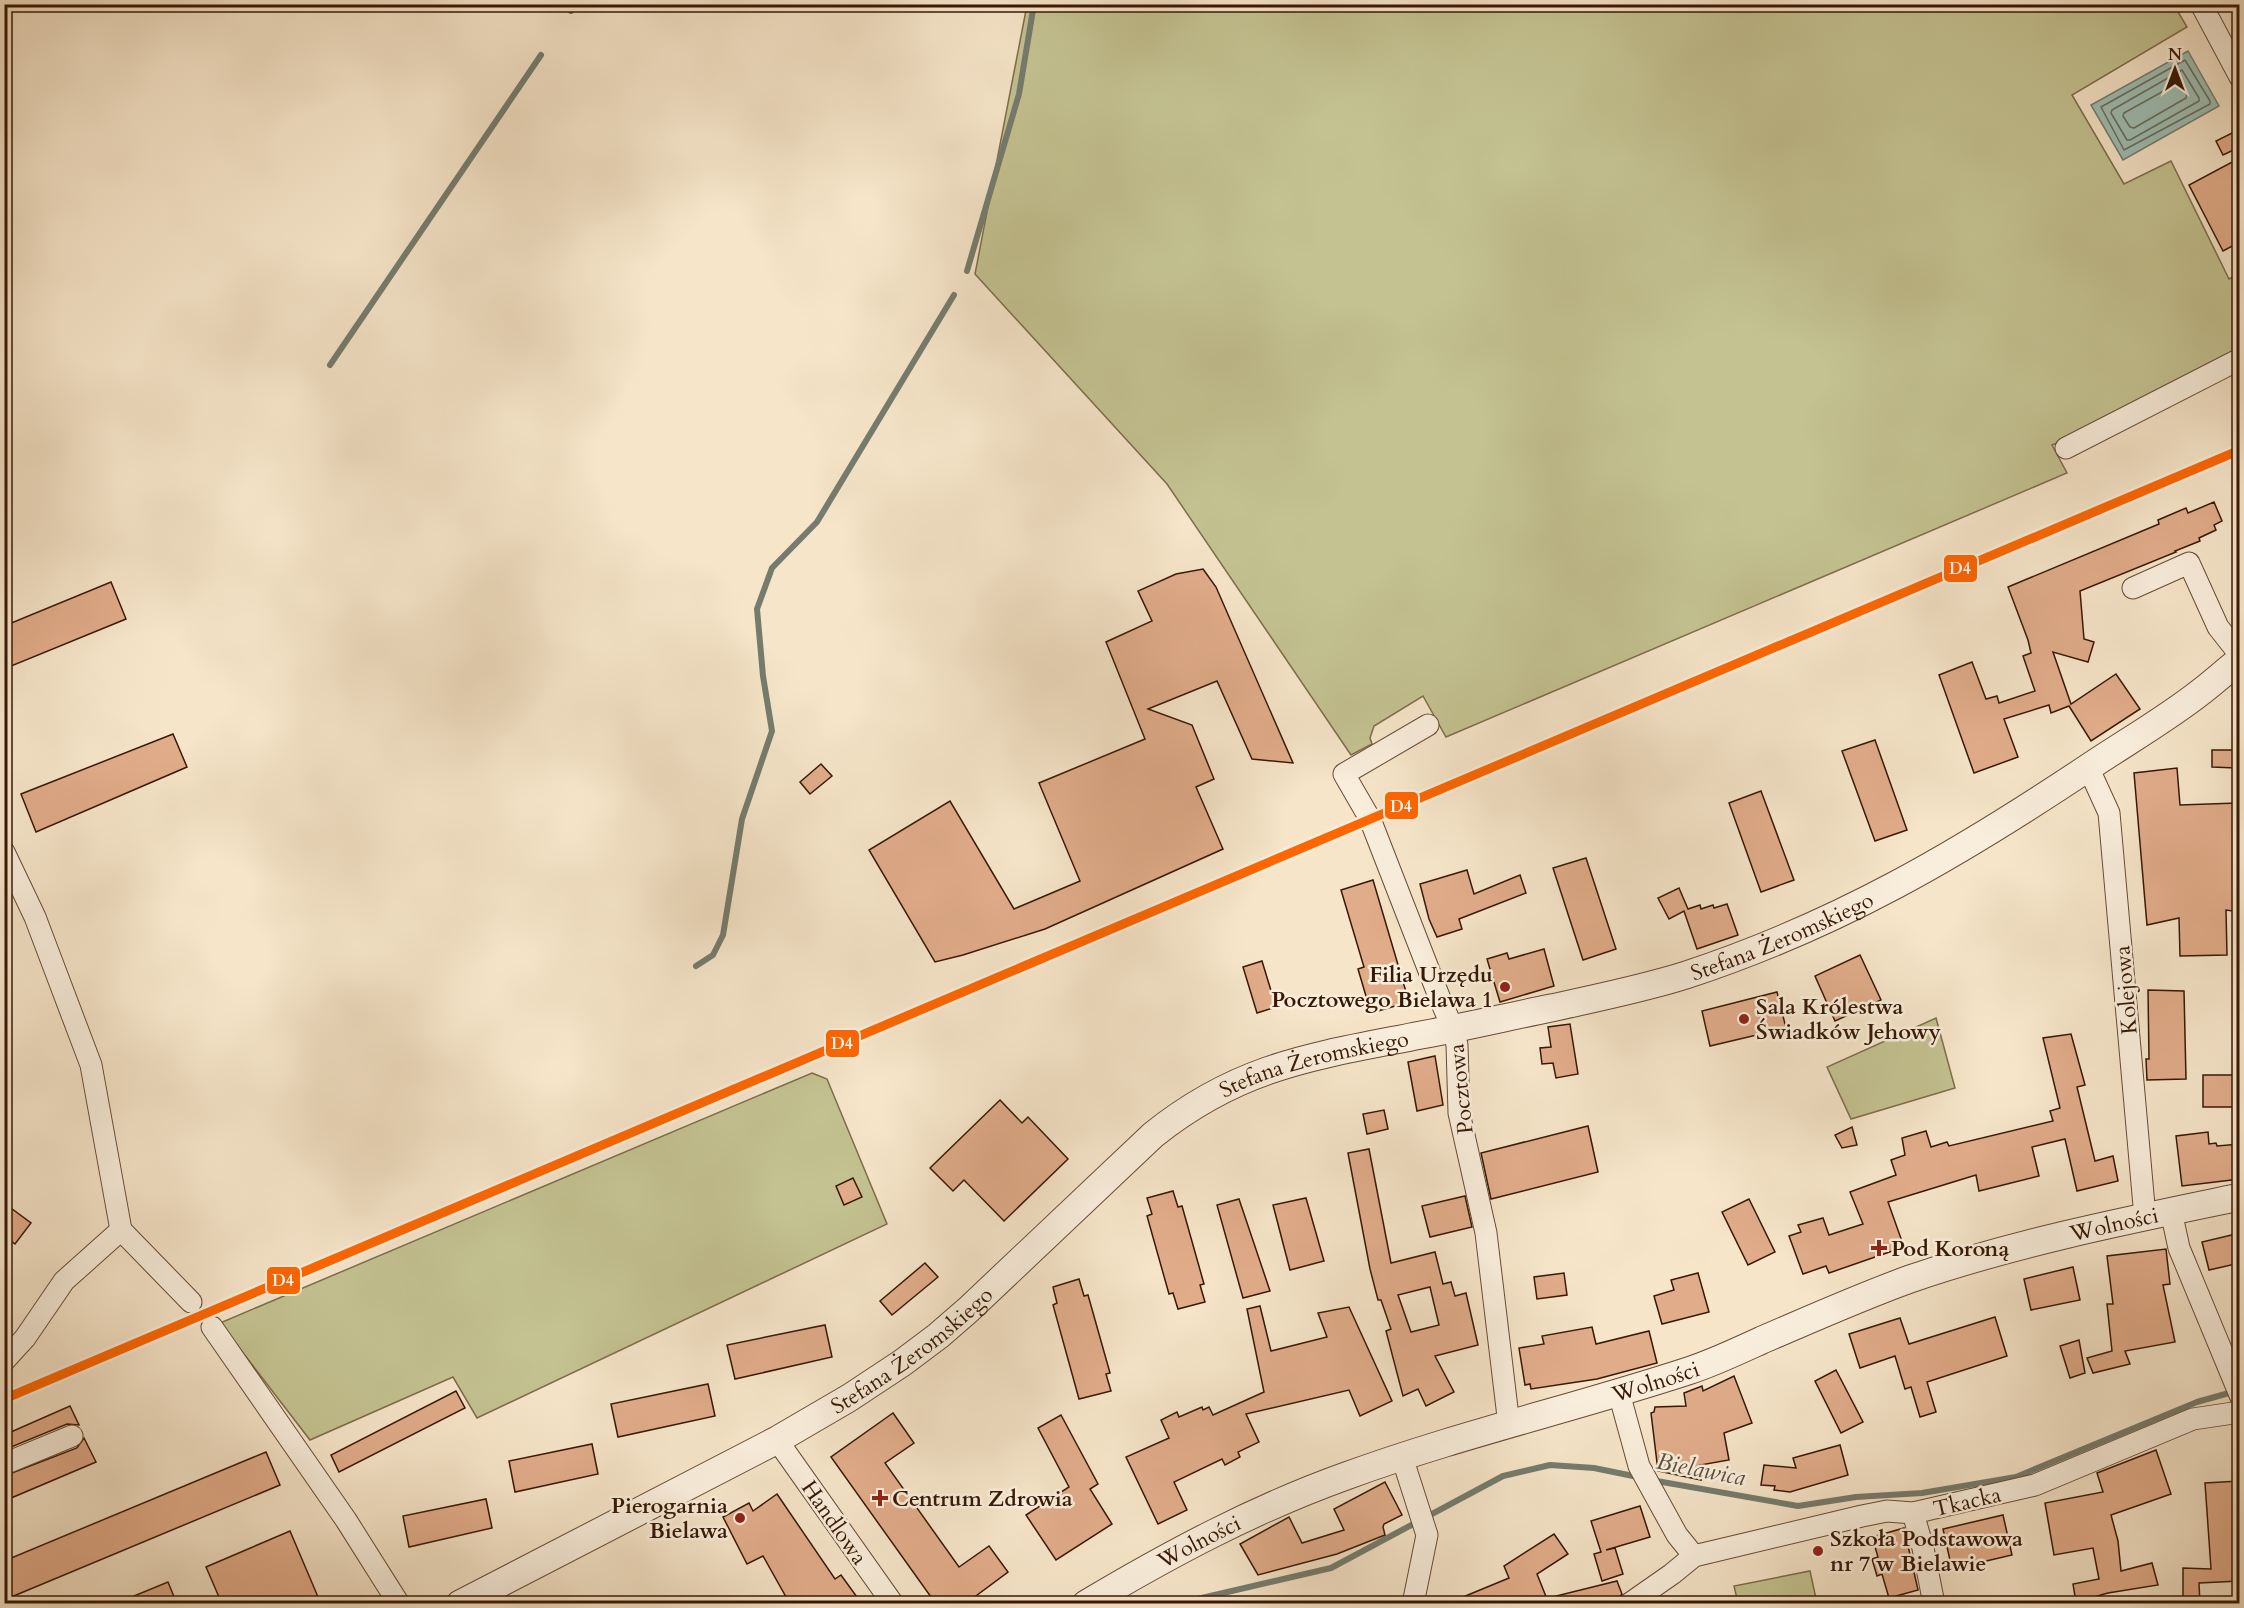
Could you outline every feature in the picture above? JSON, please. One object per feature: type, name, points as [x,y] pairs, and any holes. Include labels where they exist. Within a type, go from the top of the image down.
[{"type":"street","points":[[2201,4],[2240,77]]},
{"type":"street","points":[[2066,448],[2240,359]]},
{"type":"street","points":[[2133,588],[2189,563],[2218,627],[2240,655]]},
{"type":"street","name":"Stefana Żeromskiego","points":[[460,1604],[777,1440],[849,1398],[902,1363],[938,1336],[1153,1135],[1200,1101],[1246,1077],[1294,1061],[1640,988],[1769,946],[1846,912],[1938,863],[2193,697],[2240,660]]},
{"type":"street","name":"Pocztowa","points":[[1428,725],[1344,774],[1370,819],[1453,1029],[1457,1045],[1460,1113],[1486,1233],[1509,1425]]},
{"type":"street","name":"Kolejowa","points":[[2088,767],[2109,813],[2145,1217]]},
{"type":"street","points":[[4,852],[35,916],[91,1065],[121,1230],[191,1302]]},
{"type":"street","name":"Wolności","points":[[1086,1604],[1186,1546],[1251,1515],[1344,1476],[1704,1366],[1909,1280],[2052,1237],[2240,1197]]},
{"type":"street","points":[[2171,1211],[2179,1248],[2240,1395]]},
{"type":"street","points":[[4,1361],[25,1338],[64,1281],[121,1230]]},
{"type":"street","points":[[212,1327],[346,1520],[399,1604]]},
{"type":"street","points":[[1619,1393],[1639,1466],[1677,1534],[1694,1556]]},
{"type":"street","name":"Tkacka","points":[[1629,1604],[1694,1556],[1862,1516],[1887,1511],[1913,1513],[2035,1485],[2193,1419],[2240,1412]]},
{"type":"street","points":[[4,1464],[72,1436]]},
{"type":"street","name":"Handlowa","points":[[777,1440],[893,1604]]},
{"type":"street","points":[[1402,1457],[1427,1535],[1413,1604]]},
{"type":"street","points":[[1913,1513],[1923,1548],[1934,1604]]},
{"type":"shaded area","points":[[1027,5],[2174,5],[2187,27],[2072,95],[2124,184],[2171,161],[2229,279],[2239,274],[2239,351],[2066,440],[2052,445],[2067,473],[1446,737],[1423,696],[1374,726],[1370,738],[1372,744],[1351,755],[1167,484],[975,274]]},
{"type":"shaded area","points":[[1936,1018],[1955,1088],[1851,1119],[1827,1067]]},
{"type":"shaded area","points":[[812,1073],[827,1079],[887,1224],[477,1418],[453,1377],[310,1440],[220,1323]]},
{"type":"shaded area","points":[[1810,1571],[1817,1603],[1738,1603],[1734,1586]]},
{"type":"water","points":[[2188,51],[2219,106],[2123,160],[2091,105]]},
{"type":"building","points":[[2240,129],[2240,147],[2223,155],[2216,141]]},
{"type":"building","points":[[2234,161],[2240,171],[2240,242],[2223,251],[2189,185]]},
{"type":"building","points":[[2214,502],[2222,521],[2214,525],[2216,530],[2199,538],[2200,541],[2080,591],[2084,639],[2094,642],[2088,662],[2053,652],[2071,704],[2116,674],[2140,709],[2091,741],[2069,706],[2051,713],[2049,705],[2004,719],[2018,757],[1974,773],[1939,675],[1972,662],[1986,699],[1997,696],[1999,703],[2035,691],[2023,656],[2031,653],[2028,640],[2008,587],[2159,524],[2158,520],[2186,508],[2188,513]]},
{"type":"building","points":[[1203,569],[1216,587],[1293,763],[1252,759],[1217,681],[1148,709],[1192,725],[1214,779],[1196,787],[1223,849],[1045,929],[935,962],[869,850],[950,801],[1014,909],[1080,881],[1039,783],[1145,739],[1106,642],[1152,621],[1138,591],[1176,574]]},
{"type":"building","points":[[111,582],[126,619],[4,669],[4,626]]},
{"type":"building","points":[[173,734],[187,767],[36,832],[21,794]]},
{"type":"building","points":[[1875,740],[1907,830],[1875,841],[1842,751]]},
{"type":"building","points":[[2212,750],[2236,750],[2236,768],[2212,767]]},
{"type":"building","points":[[821,764],[832,776],[810,794],[800,782]]},
{"type":"building","points":[[2177,768],[2180,805],[2237,803],[2236,856],[2240,856],[2240,912],[2226,910],[2227,955],[2180,956],[2179,918],[2147,925],[2134,773]]},
{"type":"building","points":[[1761,791],[1794,880],[1761,892],[1729,803]]},
{"type":"building","points":[[1586,858],[1616,949],[1583,960],[1553,868]]},
{"type":"building","points":[[1467,870],[1474,894],[1520,875],[1526,893],[1459,919],[1462,929],[1437,937],[1429,919],[1420,884]]},
{"type":"building","points":[[1373,880],[1409,1002],[1371,1013],[1358,969],[1364,967],[1341,890]]},
{"type":"building","points":[[1679,888],[1688,909],[1700,905],[1701,909],[1727,904],[1738,935],[1697,949],[1684,911],[1669,919],[1658,898]]},
{"type":"building","points":[[1544,949],[1554,986],[1500,1002],[1487,959],[1507,953],[1509,959]]},
{"type":"building","points":[[1860,955],[1881,1000],[1835,1021],[1815,976]]},
{"type":"building","points":[[1262,961],[1276,1007],[1257,1013],[1243,967]]},
{"type":"building","points":[[2148,990],[2184,991],[2186,1079],[2147,1080]]},
{"type":"building","name":"Sala Królestwa Świadków Jehowy","points":[[1777,992],[1786,1028],[1710,1046],[1702,1011]]},
{"type":"building","points":[[1570,1024],[1578,1074],[1556,1078],[1553,1063],[1542,1064],[1540,1048],[1551,1047],[1548,1027]]},
{"type":"building","points":[[2071,1034],[2085,1085],[2077,1087],[2095,1161],[2113,1156],[2118,1181],[2077,1191],[2065,1139],[2032,1147],[2039,1176],[1979,1191],[1976,1175],[1888,1202],[1904,1247],[1829,1273],[1826,1266],[1803,1274],[1789,1236],[1801,1232],[1798,1225],[1823,1218],[1829,1235],[1863,1224],[1850,1192],[1896,1175],[1891,1160],[1905,1155],[1902,1138],[1926,1131],[1931,1147],[1947,1142],[1949,1146],[2053,1121],[2050,1111],[2060,1108],[2043,1038]]},
{"type":"building","points":[[1435,1056],[1443,1105],[1417,1111],[1408,1062]]},
{"type":"building","points":[[2203,1075],[2240,1075],[2240,1107],[2203,1107]]},
{"type":"building","points":[[1000,1100],[1022,1123],[1028,1117],[1068,1159],[1004,1221],[964,1180],[953,1191],[930,1168]]},
{"type":"building","points":[[1384,1110],[1388,1129],[1367,1134],[1363,1114]]},
{"type":"building","points":[[1588,1126],[1598,1172],[1491,1199],[1481,1153]]},
{"type":"building","points":[[1852,1127],[1857,1145],[1842,1148],[1835,1135]]},
{"type":"building","points":[[2208,1132],[2209,1144],[2216,1143],[2217,1146],[2240,1144],[2240,1179],[2182,1186],[2176,1136]]},
{"type":"building","points":[[1369,1149],[1391,1263],[1435,1252],[1443,1284],[1451,1282],[1455,1296],[1466,1293],[1478,1345],[1435,1356],[1454,1392],[1426,1406],[1418,1389],[1403,1396],[1386,1331],[1391,1329],[1381,1300],[1378,1300],[1370,1269],[1348,1153]],"holes":[[[1430,1287],[1439,1325],[1411,1332],[1398,1295]]]},
{"type":"building","points":[[853,1178],[862,1197],[844,1205],[836,1186]]},
{"type":"building","points":[[1173,1191],[1178,1207],[1182,1206],[1204,1284],[1200,1285],[1205,1302],[1178,1309],[1173,1293],[1169,1294],[1147,1216],[1152,1214],[1147,1198]]},
{"type":"building","points":[[1465,1196],[1472,1227],[1430,1237],[1422,1206]]},
{"type":"building","points":[[1306,1198],[1324,1261],[1290,1270],[1273,1205]]},
{"type":"building","points":[[1239,1199],[1270,1291],[1243,1298],[1217,1205]]},
{"type":"building","points":[[1749,1199],[1775,1252],[1748,1265],[1722,1212]]},
{"type":"building","points":[[4,1203],[31,1223],[15,1244],[4,1236]]},
{"type":"building","points":[[2240,1233],[2240,1263],[2209,1270],[2202,1242]]},
{"type":"building","points":[[2166,1249],[2170,1284],[2163,1285],[2175,1342],[2125,1351],[2130,1364],[2093,1373],[2087,1358],[2112,1351],[2107,1304],[2113,1304],[2107,1256]]},
{"type":"building","points":[[925,1263],[938,1277],[892,1315],[880,1301]]},
{"type":"building","points":[[2073,1267],[2080,1300],[2031,1310],[2024,1279]]},
{"type":"building","points":[[1564,1273],[1567,1295],[1537,1299],[1534,1277]]},
{"type":"building","points":[[1698,1273],[1709,1312],[1662,1324],[1654,1296],[1674,1290],[1671,1280]]},
{"type":"building","points":[[1079,1279],[1084,1296],[1088,1295],[1110,1373],[1106,1374],[1111,1391],[1079,1399],[1053,1305],[1057,1303],[1053,1287]]},
{"type":"building","points":[[1260,1306],[1271,1351],[1327,1337],[1318,1313],[1349,1307],[1392,1401],[1360,1416],[1349,1390],[1246,1414],[1259,1442],[1238,1452],[1240,1457],[1225,1465],[1222,1459],[1174,1482],[1187,1510],[1158,1524],[1126,1457],[1169,1438],[1161,1420],[1177,1412],[1179,1417],[1202,1407],[1203,1410],[1209,1407],[1213,1415],[1264,1392],[1247,1309]]},
{"type":"building","points":[[1995,1317],[2007,1356],[1927,1382],[1936,1412],[1920,1417],[1911,1387],[1905,1389],[1895,1356],[1860,1368],[1849,1334],[1900,1318],[1909,1344]]},
{"type":"building","points":[[825,1325],[832,1357],[735,1379],[727,1345]]},
{"type":"building","points":[[1592,1327],[1596,1344],[1649,1331],[1657,1363],[1597,1379],[1531,1389],[1530,1384],[1525,1385],[1519,1348],[1544,1344],[1542,1336]]},
{"type":"building","points":[[2079,1340],[2085,1373],[2070,1378],[2060,1346]]},
{"type":"building","points":[[1836,1370],[1863,1422],[1841,1433],[1815,1381]]},
{"type":"building","points":[[1734,1376],[1752,1423],[1724,1433],[1729,1460],[1700,1465],[1701,1480],[1658,1471],[1651,1413],[1654,1412],[1655,1407],[1686,1406],[1684,1393],[1702,1386],[1703,1391]]},
{"type":"building","points":[[708,1384],[715,1416],[618,1437],[611,1404]]},
{"type":"building","points":[[456,1391],[465,1408],[339,1472],[331,1455]]},
{"type":"building","points":[[70,1406],[79,1425],[67,1424],[4,1450],[4,1435]]},
{"type":"building","points":[[893,1413],[914,1443],[885,1463],[959,1567],[989,1546],[1008,1572],[965,1604],[936,1604],[831,1457]]},
{"type":"building","points":[[1061,1415],[1098,1484],[1090,1489],[1112,1524],[1056,1560],[1026,1515],[1069,1487],[1038,1428]]},
{"type":"building","points":[[84,1438],[96,1462],[4,1501],[4,1476],[77,1448]]},
{"type":"building","points":[[592,1444],[598,1474],[515,1492],[509,1461]]},
{"type":"building","points":[[1840,1445],[1848,1475],[1790,1492],[1774,1490],[1775,1486],[1761,1485],[1764,1465],[1796,1468],[1793,1458]]},
{"type":"building","points":[[2156,1450],[2171,1494],[2111,1515],[2118,1541],[2121,1571],[2152,1563],[2158,1585],[2108,1593],[2076,1602],[2073,1584],[2099,1579],[2093,1548],[2054,1555],[2045,1503],[2103,1492],[2097,1473]]},
{"type":"building","points":[[266,1452],[280,1485],[4,1600],[4,1561]]},
{"type":"building","points":[[2239,1481],[2240,1581],[2199,1583],[2200,1604],[2183,1604],[2183,1568],[2211,1569],[2205,1483]]},
{"type":"building","points":[[1385,1482],[1402,1515],[1384,1524],[1385,1535],[1337,1554],[1258,1575],[1240,1544],[1289,1517],[1302,1543],[1344,1530],[1334,1509]]},
{"type":"building","points":[[777,1494],[835,1579],[841,1575],[862,1604],[790,1604],[763,1556],[747,1564],[723,1517],[749,1503],[753,1511]]},
{"type":"building","points":[[486,1499],[492,1528],[409,1547],[403,1516]]},
{"type":"building","points":[[1640,1506],[1650,1537],[1606,1550],[1615,1548],[1623,1574],[1602,1581],[1594,1554],[1601,1552],[1591,1521]]},
{"type":"building","points":[[2003,1515],[2012,1555],[1952,1569],[1943,1529]]},
{"type":"building","points":[[1904,1528],[1918,1590],[1889,1598],[1882,1574],[1877,1576],[1872,1559],[1878,1557],[1872,1537]]},
{"type":"building","points":[[290,1531],[321,1604],[222,1604],[206,1567]]},
{"type":"building","points":[[1554,1534],[1568,1554],[1537,1574],[1549,1604],[1446,1604],[1509,1578],[1504,1566]]},
{"type":"building","points":[[1617,1581],[1622,1594],[1614,1604],[1552,1604],[1552,1597]]},
{"type":"building","points":[[168,1582],[177,1604],[117,1604],[117,1603]]},
{"type":"waterway","points":[[571,11],[574,4]]},
{"type":"waterway","points":[[967,271],[1019,94],[1034,4]]},
{"type":"waterway","points":[[330,365],[541,55]]},
{"type":"waterway","points":[[696,966],[713,955],[723,935],[742,819],[772,731],[763,676],[757,609],[772,568],[817,522],[954,295]]},
{"type":"waterway","name":"Bielawica","points":[[1651,1480],[1798,1506],[1856,1497],[1922,1493],[2016,1477],[2197,1402],[2229,1393]]},
{"type":"waterway","name":"Bielawica","points":[[1176,1604],[1331,1568],[1503,1476],[1550,1465],[1594,1468],[1638,1477]]},
{"type":"transit line","name":"D4","points":[[4,1399],[2240,450]]},
{"type":"place","name":"Filia Urzędu Pocztowego Bielawa 1","points":[[1505,987]]},
{"type":"place","name":"Sala Królestwa Świadków Jehowy","points":[[1744,1019]]},
{"type":"place","name":"Pod Koroną","points":[[1879,1248]]},
{"type":"place","name":"Centrum Zdrowia","points":[[880,1498]]},
{"type":"place","name":"Pierogarnia Bielawa","points":[[740,1518]]},
{"type":"place","name":"Szkoła Podstawowa nr 7 w Bielawie","points":[[1818,1551]]}]
